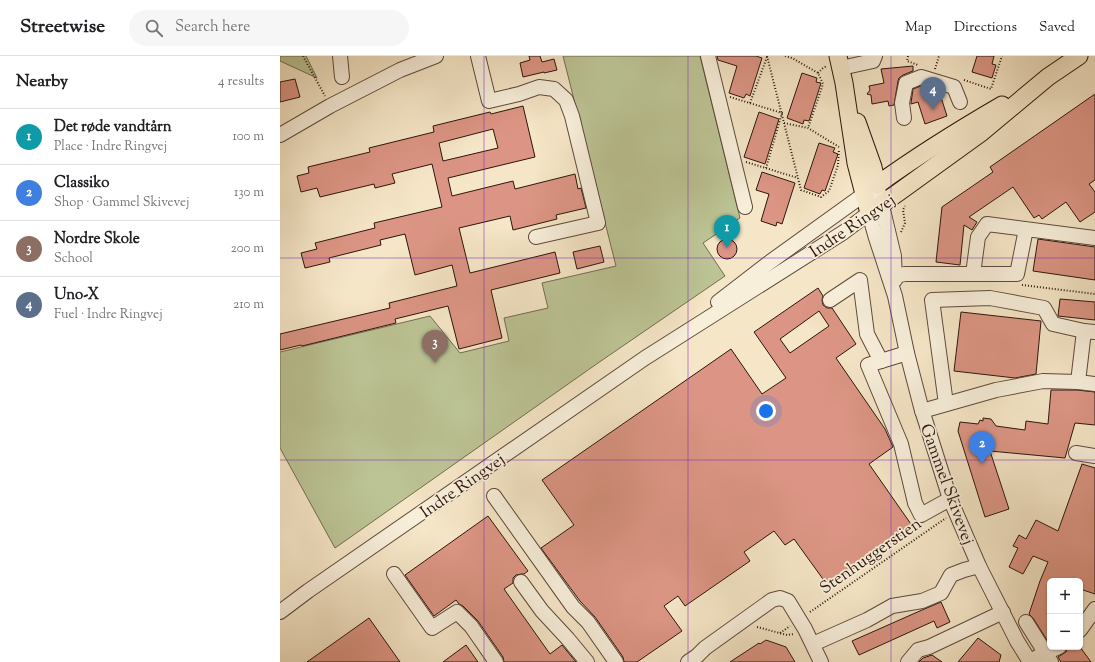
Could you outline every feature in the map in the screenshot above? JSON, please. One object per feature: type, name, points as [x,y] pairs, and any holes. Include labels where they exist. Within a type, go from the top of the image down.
[{"type":"main road","name":"Indre Ringvej","points":[[871,189],[902,167],[974,121],[1048,77],[1079,56]]},
{"type":"main road","name":"Gammel Skivevej","points":[[841,69],[846,143],[871,189],[876,208]]},
{"type":"main road","name":"Gammel Skivevej","points":[[841,69],[873,167],[871,189]]},
{"type":"main road","name":"Indre Ringvej","points":[[876,208],[982,132],[1048,77]]},
{"type":"street","points":[[340,56],[342,77]]},
{"type":"street","points":[[280,135],[330,106],[400,70],[436,56]]},
{"type":"street","points":[[478,56],[490,101],[519,94],[539,87],[554,89],[566,100],[572,116],[598,223],[536,237]]},
{"type":"street","points":[[708,56],[745,207]]},
{"type":"street","points":[[841,69],[873,60],[875,56]]},
{"type":"street","points":[[904,118],[902,102],[906,83],[921,77],[954,87],[960,102]]},
{"type":"street","name":"Indre Ringvej","points":[[645,358],[770,262],[871,189]]},
{"type":"street","name":"Indre Ringvej","points":[[280,612],[645,358],[844,232],[876,208]]},
{"type":"street","name":"Gammel Skivevej","points":[[876,208],[894,256],[892,276],[907,353],[922,411],[950,498],[979,566],[1017,641],[1030,661]]},
{"type":"street","points":[[973,274],[978,237],[987,224],[1095,238]]},
{"type":"street","points":[[892,276],[905,274],[1017,274],[1026,229]]},
{"type":"street","points":[[830,300],[860,280],[867,334],[881,361]]},
{"type":"street","points":[[946,404],[932,300],[990,298],[1044,308],[1053,324],[1089,331],[1078,382]]},
{"type":"street","points":[[907,353],[868,365],[901,444],[914,503],[921,515],[950,498]]},
{"type":"street","points":[[922,411],[996,390],[1043,381],[1095,384]]},
{"type":"street","points":[[1076,453],[1095,456]]},
{"type":"street","points":[[494,496],[572,607],[588,622],[616,662]]},
{"type":"street","points":[[813,644],[867,620],[892,606],[922,601],[941,593],[951,575],[979,566]]},
{"type":"street","points":[[394,574],[432,628],[457,612],[471,626],[496,662]]},
{"type":"street","points":[[521,582],[542,611],[587,662]]},
{"type":"street","points":[[688,662],[772,600],[780,598],[788,602],[802,624],[821,662]]},
{"type":"street","points":[[1083,626],[1095,609]]},
{"type":"street","points":[[908,662],[918,650],[929,647],[1003,612]]},
{"type":"street","points":[[1026,622],[1048,658]]},
{"type":"street","points":[[1030,661],[1048,658],[1056,650]]},
{"type":"path","points":[[304,56],[330,106]]},
{"type":"path","points":[[750,103],[767,56],[782,114],[784,123],[801,190],[821,196],[829,191],[846,143],[808,128],[784,123]]},
{"type":"path","points":[[785,56],[792,57],[818,73],[823,84],[808,128]]},
{"type":"path","points":[[908,56],[907,61],[921,66]]},
{"type":"path","points":[[934,70],[939,56]]},
{"type":"path","points":[[963,79],[991,88],[1002,56]]},
{"type":"path","points":[[718,93],[782,114]]},
{"type":"path","points":[[766,168],[782,114]]},
{"type":"path","points":[[733,158],[798,178]]},
{"type":"path","points":[[900,235],[905,223],[903,210],[906,204]]},
{"type":"path","name":"Stenhuggerstien","points":[[751,628],[757,626],[787,635],[796,634],[802,624],[948,517],[956,514]]},
{"type":"green space","points":[[280,56],[306,56],[317,78],[280,61]]},
{"type":"green space","points":[[563,56],[700,56],[740,218],[703,243],[725,276],[598,363],[335,548],[280,448],[280,352],[430,316],[460,353],[509,341],[504,318],[548,308],[542,283],[616,266]]},
{"type":"building","points":[[529,56],[540,56],[542,62],[554,59],[557,70],[523,77],[520,63],[530,60]]},
{"type":"building","points":[[717,56],[756,56],[762,58],[750,96],[746,94],[744,98],[729,93],[737,66],[718,60]]},
{"type":"building","points":[[977,56],[994,56],[992,64],[996,65],[992,78],[972,72]]},
{"type":"building","points":[[913,66],[913,71],[899,78],[894,105],[889,106],[888,101],[872,104],[871,95],[867,94],[870,90],[869,86],[884,83],[881,69]]},
{"type":"building","points":[[802,73],[817,78],[816,82],[821,83],[809,121],[804,120],[803,124],[787,118]]},
{"type":"building","points":[[295,79],[300,97],[280,102],[280,82]]},
{"type":"building","points":[[921,86],[939,91],[947,116],[925,124],[918,102],[911,104],[913,89]]},
{"type":"building","points":[[1095,94],[1095,180],[1089,184],[1095,192],[1095,212],[1080,222],[1066,202],[1042,219],[1039,215],[1034,218],[1013,187],[969,217],[977,222],[972,230],[964,225],[960,265],[936,262],[942,207],[993,172],[990,167]]},
{"type":"building","points":[[523,106],[535,157],[448,178],[452,196],[513,181],[515,189],[575,174],[578,189],[581,188],[586,208],[556,215],[557,219],[513,230],[510,216],[459,228],[470,273],[555,252],[560,273],[491,290],[502,338],[459,349],[448,306],[395,319],[396,323],[280,350],[280,334],[390,308],[389,303],[457,286],[452,265],[415,275],[405,234],[380,240],[381,245],[329,258],[330,262],[305,268],[301,253],[317,249],[315,243],[375,228],[374,223],[442,207],[432,164],[392,174],[395,183],[375,188],[374,184],[320,197],[317,188],[301,192],[297,176],[309,173],[308,167],[370,152],[369,148],[434,132],[433,126],[490,112],[491,114]],"holes":[[[493,129],[498,148],[443,161],[439,143]]]},
{"type":"building","points":[[759,112],[779,119],[765,164],[744,157]]},
{"type":"building","points":[[819,143],[835,148],[833,152],[838,154],[825,191],[822,190],[820,194],[804,188]]},
{"type":"building","points":[[762,172],[795,183],[782,224],[777,222],[776,226],[761,221],[769,194],[756,190]]},
{"type":"building","points":[[727,239],[734,242],[737,249],[734,256],[727,259],[720,256],[717,249],[720,242]]},
{"type":"building","points":[[1038,239],[1095,247],[1095,280],[1033,271]]},
{"type":"building","points":[[600,246],[604,262],[577,269],[573,252]]},
{"type":"building","points":[[818,288],[823,296],[823,305],[827,308],[832,308],[856,344],[836,358],[885,429],[893,447],[869,464],[913,527],[828,586],[794,539],[785,545],[774,531],[744,552],[750,561],[685,606],[678,596],[664,606],[682,631],[637,662],[624,662],[623,657],[595,617],[580,601],[541,548],[574,525],[542,480],[731,349],[762,394],[786,378],[754,332]],"holes":[[[819,311],[829,326],[790,353],[780,339]]]},
{"type":"building","points":[[1060,299],[1095,302],[1095,320],[1058,316]]},
{"type":"building","points":[[961,312],[1041,321],[1036,374],[1015,378],[954,371]]},
{"type":"building","points":[[1051,390],[1095,392],[1095,425],[1075,423],[1065,458],[990,451],[1009,509],[985,517],[958,431],[960,422],[978,424],[980,420],[983,421],[983,418],[991,419],[996,426],[1025,430],[1026,421],[1048,424]]},
{"type":"building","points":[[1082,464],[1095,468],[1095,594],[1083,590],[1083,578],[1047,578],[1047,640],[1029,614],[1048,562],[1033,556],[1023,574],[1009,567],[1018,548],[1013,546],[1019,535],[1026,539],[1036,520],[1058,531]]},
{"type":"building","points":[[488,516],[528,571],[524,574],[516,575],[513,578],[513,583],[504,589],[550,654],[562,645],[576,662],[504,662],[503,657],[478,621],[463,606],[456,600],[434,616],[405,575]]},
{"type":"building","points":[[941,602],[950,622],[937,628],[934,621],[859,655],[852,641]]},
{"type":"building","points":[[369,618],[400,662],[307,662]]},
{"type":"building","points":[[978,638],[1001,655],[999,662],[958,662]]},
{"type":"building","points":[[766,640],[786,647],[795,662],[730,662],[759,643],[760,644]]},
{"type":"building","points":[[466,645],[478,662],[443,662]]},
{"type":"building","points":[[1067,650],[1082,650],[1091,662],[1061,662],[1058,657]]},
{"type":"building","points":[[932,655],[942,662],[919,662],[923,658]]},
{"type":"place","name":"Uno-X","points":[[933,110]]},
{"type":"place","name":"Det røde vandtårn","points":[[727,248]]},
{"type":"place","name":"Nordre Skole","points":[[435,363]]},
{"type":"place","name":"Classiko","points":[[982,464]]}]
